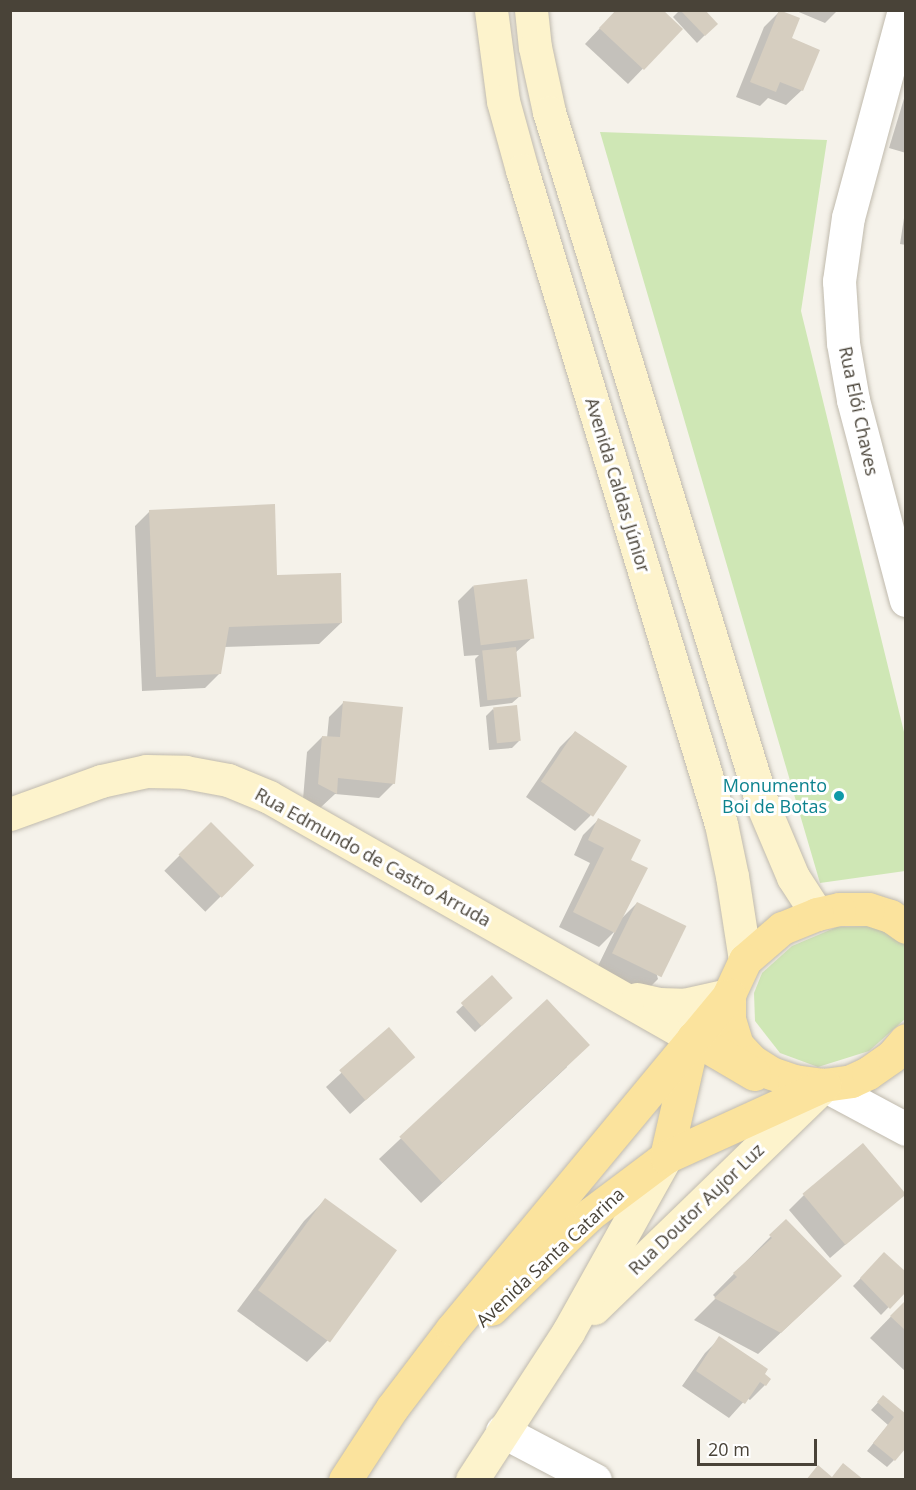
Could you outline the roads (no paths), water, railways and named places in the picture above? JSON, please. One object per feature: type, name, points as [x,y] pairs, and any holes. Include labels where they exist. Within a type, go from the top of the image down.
[{"type":"main road","name":"Avenida Caldas Júnior","points":[[491,10],[503,101],[721,824],[745,960]]},
{"type":"main road","points":[[531,10],[535,47],[549,112],[763,806],[793,877],[817,914]]},
{"type":"main road","name":"Rua Edmundo de Castro Arruda","points":[[10,814],[101,781],[146,771],[184,772],[228,780],[269,797],[693,1038]]},
{"type":"main road","points":[[824,1085],[794,1081],[771,1073],[753,1061],[736,1045],[729,1019],[729,995],[745,960],[782,928],[817,914],[839,909],[868,909],[900,918]]},
{"type":"main road","name":"Rua Edmundo de Castro Arruda","points":[[618,994],[659,1004],[683,1005],[729,995]]},
{"type":"main road","name":"Avenida Santa Catarina","points":[[345,1479],[392,1408],[452,1329],[729,995]]},
{"type":"main road","points":[[666,1157],[693,1038],[766,1080],[787,1085],[824,1085],[851,1081],[868,1073],[892,1056],[906,1040]]},
{"type":"main road","name":"Avenida Santa Catarina","points":[[392,1408],[590,1214],[666,1157],[824,1085]]},
{"type":"main road","name":"Rua Doutor Aujor Luz","points":[[568,1332],[824,1085]]},
{"type":"main road","name":"Rua Doutor Aujor Luz","points":[[472,1479],[568,1332],[666,1157]]},
{"type":"street","name":"Rua Elói Chaves","points":[[904,10],[848,217],[839,281],[843,343],[853,400],[906,600]]},
{"type":"street","points":[[824,1085],[906,1129]]},
{"type":"street","points":[[502,1431],[595,1479]]},
{"type":"place","name":"Monumento Boi de Botas","points":[[839,796]]}]
